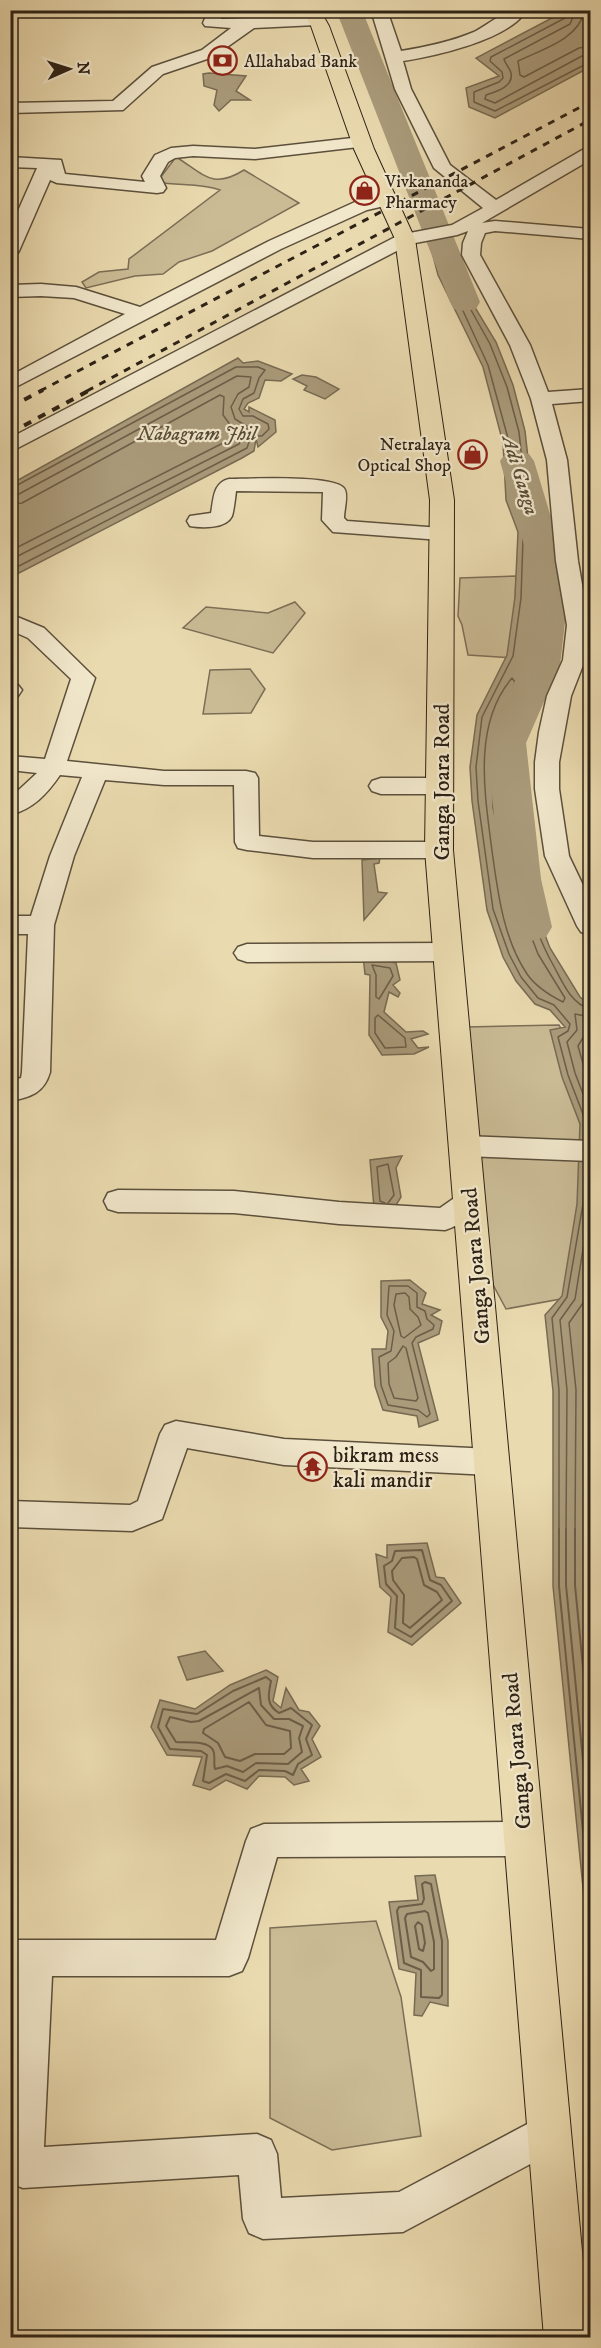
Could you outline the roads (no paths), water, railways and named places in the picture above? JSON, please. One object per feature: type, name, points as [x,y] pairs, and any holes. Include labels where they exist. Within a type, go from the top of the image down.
[{"type":"main road","name":"Ganga Joara Road","points":[[313,15],[320,26],[361,142],[405,239],[442,500],[439,850],[568,2337]]},
{"type":"street","points":[[212,10],[215,13],[211,23],[246,24],[313,15]]},
{"type":"street","points":[[379,10],[403,89],[443,168],[496,209]]},
{"type":"street","points":[[394,57],[434,51],[462,43],[487,33],[515,15]]},
{"type":"street","points":[[10,108],[117,106],[161,68],[201,57],[246,24]]},
{"type":"street","points":[[10,162],[55,164],[57,178],[156,188],[151,176],[161,159],[171,153],[194,151],[255,154],[361,142]]},
{"type":"street","points":[[470,227],[591,153]]},
{"type":"street","points":[[10,251],[48,164]]},
{"type":"street","points":[[12,383],[275,244],[361,206],[387,200]]},
{"type":"street","points":[[10,446],[405,239],[470,227],[495,226],[591,234]]},
{"type":"street","points":[[470,227],[471,255],[508,320],[541,399],[562,495],[567,561],[582,660],[559,696],[547,762],[547,789],[557,856],[591,926]]},
{"type":"street","points":[[10,291],[76,293],[141,313]]},
{"type":"street","points":[[541,399],[591,395]]},
{"type":"street","points":[[198,521],[213,520],[221,516],[226,488],[229,485],[326,486],[335,490],[333,520],[342,527],[441,534]]},
{"type":"street","points":[[10,621],[36,633],[83,678],[53,769],[26,800],[10,807]]},
{"type":"street","points":[[10,763],[53,769],[164,778],[246,778],[248,842],[313,850],[439,850]]},
{"type":"street","points":[[10,1091],[23,1089],[33,1083],[36,1072],[41,925],[62,856],[96,772]]},
{"type":"street","points":[[381,786],[440,786]]},
{"type":"street","points":[[10,925],[41,925]]},
{"type":"street","points":[[247,953],[448,952]]},
{"type":"street","points":[[464,1146],[591,1151]]},
{"type":"street","points":[[118,1201],[234,1202],[339,1213],[446,1219],[470,1202]]},
{"type":"street","points":[[10,1514],[132,1518],[151,1510],[176,1434],[284,1452],[491,1462]]},
{"type":"street","points":[[525,1839],[264,1841],[229,1958],[22,1958],[23,2168],[258,2154],[263,2219],[403,2212],[550,2132]]},
{"type":"water","points":[[567,10],[590,11],[590,67],[495,118],[469,107],[466,88],[499,76],[476,58]]},
{"type":"water","points":[[203,74],[246,76],[236,91],[250,100],[231,100],[219,111],[214,105],[217,90],[204,86]]},
{"type":"water","points":[[450,239],[454,243],[456,276],[496,342],[513,385],[525,431],[528,458],[537,480],[534,534],[541,553],[546,594],[532,672],[509,752],[506,805],[517,862],[550,948],[580,997],[590,1005],[590,1958],[553,1586],[553,1391],[545,1315],[562,1296],[577,1204],[580,1124],[562,1077],[550,1030],[565,1027],[550,1010],[535,1004],[516,981],[503,957],[487,910],[472,801],[470,767],[477,715],[507,655],[515,597],[518,532],[506,500],[503,443],[483,367],[438,275],[431,248]]},
{"type":"water","name":"Nabagram Jhil","points":[[238,358],[243,363],[258,361],[292,374],[281,381],[265,380],[259,398],[248,403],[244,409],[249,412],[249,407],[275,420],[276,432],[258,447],[256,439],[254,451],[242,458],[19,573],[11,574],[11,484]]},
{"type":"water","points":[[302,375],[316,377],[339,389],[325,399],[304,390],[307,386],[293,379]]},
{"type":"water","points":[[380,858],[379,863],[374,864],[378,892],[387,893],[364,920],[362,860]]},
{"type":"water","points":[[363,956],[396,963],[400,980],[393,985],[400,993],[398,997],[389,992],[384,1012],[406,1032],[423,1031],[428,1034],[411,1039],[418,1048],[429,1047],[414,1054],[382,1055],[369,1035],[370,975],[365,974]]},
{"type":"water","points":[[402,1156],[396,1168],[401,1197],[393,1210],[374,1208],[370,1160]]},
{"type":"water","points":[[410,1280],[426,1293],[422,1304],[440,1310],[431,1315],[442,1321],[439,1334],[418,1343],[438,1420],[419,1427],[417,1416],[383,1410],[375,1386],[372,1349],[386,1349],[388,1331],[381,1317],[381,1281]]},
{"type":"water","points":[[427,1543],[436,1577],[444,1578],[461,1603],[412,1645],[388,1632],[391,1597],[380,1587],[376,1554],[387,1558],[387,1545]]},
{"type":"water","points":[[205,1651],[223,1671],[187,1680],[178,1657]]},
{"type":"water","points":[[266,1670],[278,1677],[273,1701],[281,1708],[286,1688],[299,1710],[309,1712],[320,1726],[312,1739],[321,1757],[301,1769],[309,1781],[294,1785],[285,1777],[259,1776],[247,1789],[226,1780],[210,1790],[193,1785],[202,1757],[167,1755],[151,1727],[160,1700],[195,1709],[230,1685]]},
{"type":"water","points":[[435,1875],[448,1941],[448,2006],[430,2002],[422,2016],[414,2015],[416,1973],[399,1969],[389,1902],[418,1900],[415,1876]]},
{"type":"waterway","name":"Adi Ganga","points":[[349,10],[465,302]]},
{"type":"waterway","name":"Adi Ganga","points":[[517,461],[552,580],[541,665],[507,743],[520,879],[531,927]]},
{"type":"railway","points":[[40,391],[590,102]]},
{"type":"railway","points":[[87,391],[590,120]]},
{"type":"railway","points":[[10,407],[43,390]]},
{"type":"railway","points":[[10,433],[90,390]]},
{"type":"place","name":"Allahabad Bank","points":[[223,61]]},
{"type":"place","name":"Vivkananda Pharmacy","points":[[364,191]]},
{"type":"place","name":"Netralaya Optical Shop","points":[[472,454]]},
{"type":"place","name":"bikram mess kali mandir","points":[[312,1467]]}]
